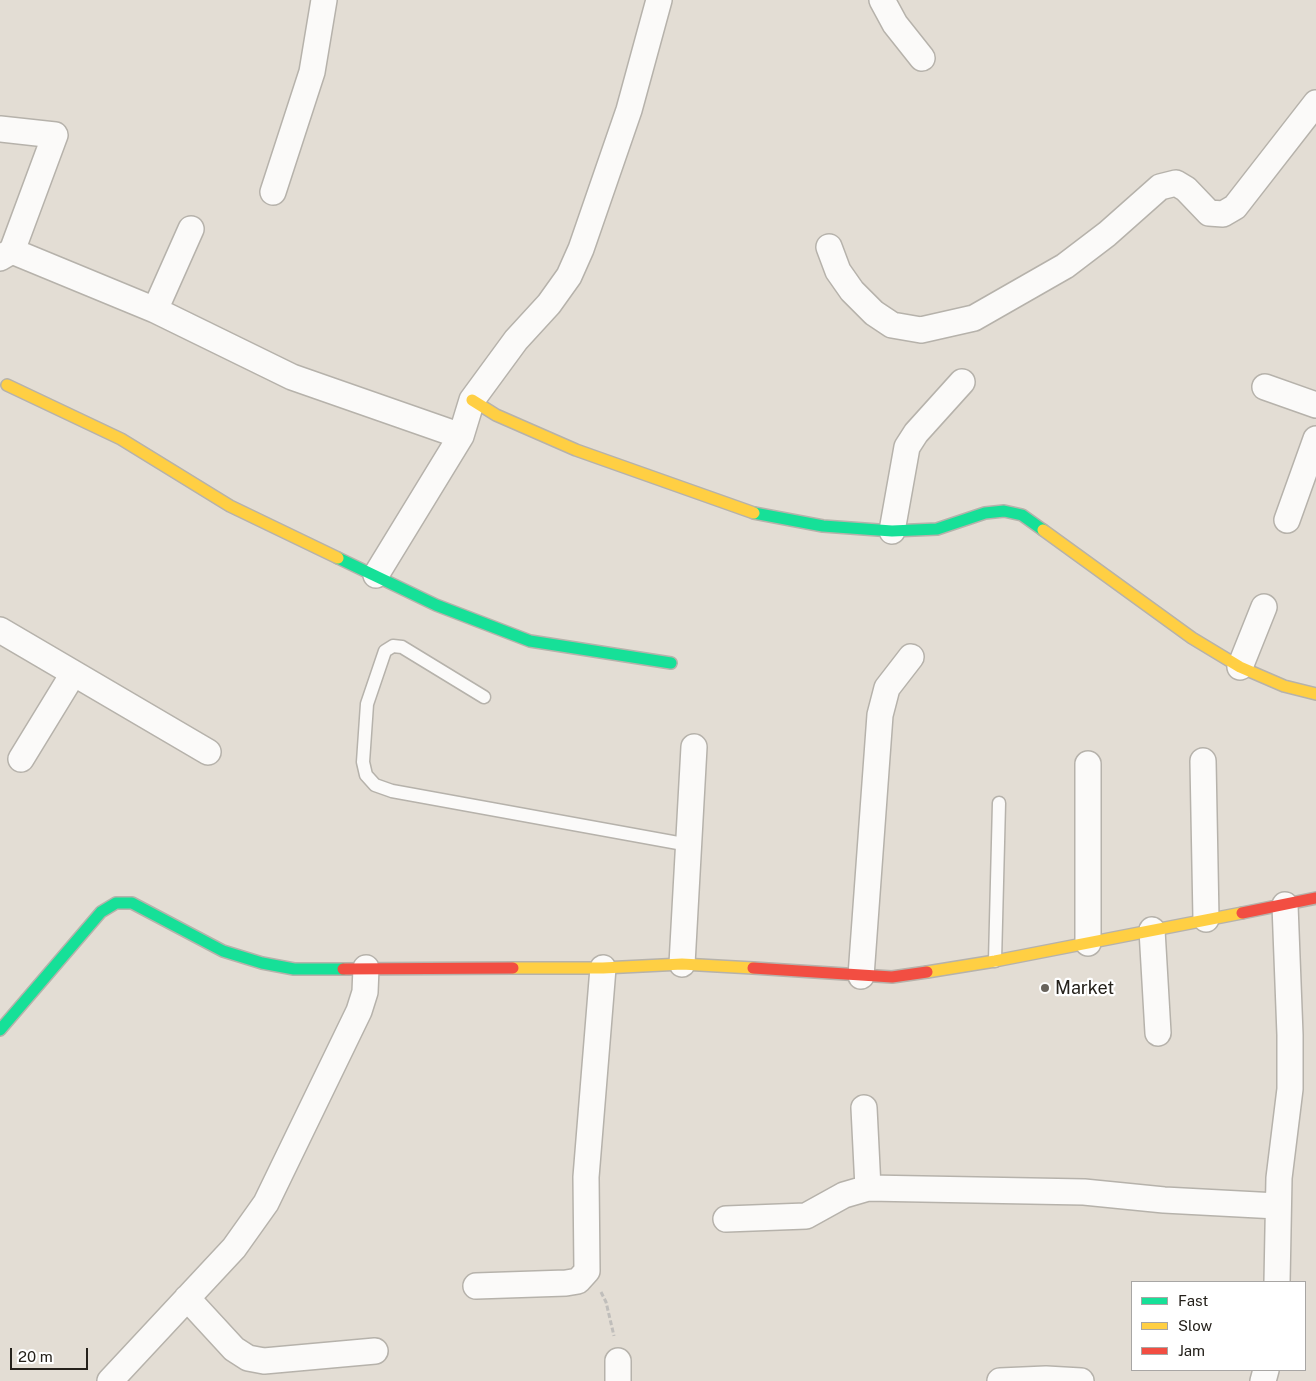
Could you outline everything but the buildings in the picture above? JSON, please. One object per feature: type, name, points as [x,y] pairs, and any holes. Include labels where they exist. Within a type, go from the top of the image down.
[{"type":"street","points":[[273,192],[312,72],[324,0]]},
{"type":"street","points":[[376,574],[461,436],[472,400],[516,340],[550,304],[569,276],[581,250],[628,110],[659,0]]},
{"type":"street","points":[[882,0],[895,24],[922,58]]},
{"type":"street","points":[[829,248],[838,271],[852,291],[874,313],[892,325],[922,330],[974,318],[1065,266],[1107,234],[1160,187],[1176,183],[1186,189],[1209,213],[1223,214],[1235,206],[1316,103]]},
{"type":"street","points":[[0,128],[55,135],[6,255],[156,310],[292,377],[461,436]]},
{"type":"street","points":[[156,310],[191,229]]},
{"type":"street","points":[[892,531],[907,447],[916,433],[962,382]]},
{"type":"street","points":[[7,386],[121,439],[230,506],[376,574],[436,605],[530,641],[671,663]]},
{"type":"street","points":[[1265,387],[1316,405]]},
{"type":"street","points":[[472,400],[496,416],[576,450],[740,510],[776,519],[823,526],[892,531],[937,530],[985,513],[1004,511],[1022,515],[1192,638],[1240,667],[1284,686],[1316,694]]},
{"type":"street","points":[[1288,520],[1316,439]]},
{"type":"street","points":[[1240,667],[1264,607]]},
{"type":"street","points":[[0,630],[208,752]]},
{"type":"street","points":[[862,976],[880,715],[887,688],[912,657]]},
{"type":"street","points":[[21,759],[73,674]]},
{"type":"street","points":[[682,964],[694,747]]},
{"type":"street","points":[[1203,761],[1206,919]]},
{"type":"street","points":[[1088,764],[1088,943]]},
{"type":"street","points":[[0,1030],[101,912],[116,903],[132,903],[223,951],[262,963],[294,969],[603,968],[682,964],[892,977],[995,961],[1316,898]]},
{"type":"street","points":[[1277,1281],[1277,1206],[1290,1090],[1285,904]]},
{"type":"street","points":[[1152,930],[1158,1032]]},
{"type":"street","points":[[110,1381],[234,1248],[266,1203],[359,1011],[365,992],[366,968]]},
{"type":"street","points":[[476,1286],[566,1283],[578,1280],[587,1271],[586,1177],[603,968]]},
{"type":"street","points":[[864,1108],[868,1188]]},
{"type":"street","points":[[726,1219],[806,1216],[844,1195],[868,1188],[1084,1192],[1164,1200],[1277,1206]]},
{"type":"street","points":[[187,1298],[234,1349],[248,1358],[264,1361],[376,1351]]},
{"type":"street","points":[[1000,1381],[1046,1379],[1080,1381]]},
{"type":"lane","points":[[484,697],[402,647],[393,646],[385,651],[367,704],[363,762],[366,775],[375,785],[392,791],[689,845]]},
{"type":"lane","points":[[995,961],[999,803]]},
{"type":"path","points":[[587,1271],[606,1302],[618,1371]]},
{"type":"traffic: fast","points":[[754,513],[823,526],[892,531],[937,529],[985,513],[1004,511],[1022,515],[1043,530]]},
{"type":"traffic: fast","points":[[338,558],[436,605],[530,641],[671,663]]},
{"type":"traffic: fast","points":[[0,1030],[101,912],[116,903],[132,903],[223,951],[262,963],[294,969],[343,969]]},
{"type":"traffic: slow","points":[[7,385],[121,439],[230,506],[338,558]]},
{"type":"traffic: slow","points":[[472,400],[496,415],[576,450],[754,513]]},
{"type":"traffic: slow","points":[[1043,530],[1192,638],[1240,667],[1284,686],[1316,694]]},
{"type":"traffic: slow","points":[[927,972],[995,961],[1242,913]]},
{"type":"traffic: slow","points":[[513,968],[603,968],[682,964],[753,968]]},
{"type":"traffic: jam","points":[[1242,913],[1316,898]]},
{"type":"traffic: jam","points":[[343,969],[513,968]]},
{"type":"traffic: jam","points":[[753,968],[892,977],[927,972]]},
{"type":"place","name":"Market","points":[[1045,988]]}]
